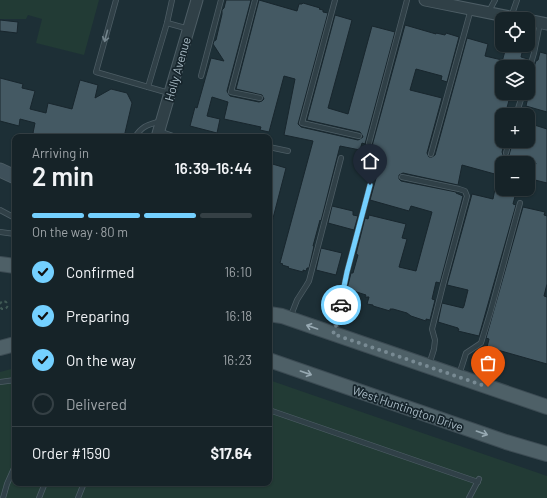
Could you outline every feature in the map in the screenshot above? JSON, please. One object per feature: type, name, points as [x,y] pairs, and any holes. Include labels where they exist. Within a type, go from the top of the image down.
[{"type":"main road","points":[[0,170],[12,176]]},
{"type":"main road","points":[[0,264],[12,266]]},
{"type":"main road","points":[[272,309],[280,317],[547,407]]},
{"type":"main road","points":[[0,348],[12,345]]},
{"type":"main road","name":"West Huntington Drive","points":[[272,361],[506,442],[547,454]]},
{"type":"street","name":"Holly Avenue","points":[[158,134],[198,0]]},
{"type":"street","points":[[425,0],[495,14]]},
{"type":"lane","points":[[116,0],[96,72],[170,93]]},
{"type":"lane","points":[[148,87],[167,23],[172,0]]},
{"type":"lane","points":[[201,76],[221,0]]},
{"type":"lane","points":[[255,0],[231,92],[260,98]]},
{"type":"lane","points":[[335,0],[302,123],[359,136]]},
{"type":"lane","points":[[369,142],[407,0]]},
{"type":"lane","points":[[488,13],[495,0]]},
{"type":"lane","points":[[516,12],[517,0]]},
{"type":"lane","points":[[431,154],[471,9]]},
{"type":"lane","points":[[167,23],[189,29]]},
{"type":"lane","points":[[532,60],[544,24]]},
{"type":"lane","points":[[137,134],[147,125],[162,120]]},
{"type":"lane","points":[[272,148],[288,151]]},
{"type":"lane","points":[[506,153],[507,148]]},
{"type":"lane","points":[[280,317],[297,300],[309,281],[341,158]]},
{"type":"lane","points":[[402,177],[459,189],[465,192],[467,196],[432,329],[435,340],[429,366]]},
{"type":"lane","points":[[333,334],[341,312],[342,296],[346,278],[370,185]]},
{"type":"lane","points":[[458,377],[466,353],[481,343],[520,203]]},
{"type":"lane","points":[[0,210],[12,216]]},
{"type":"lane","points":[[0,232],[12,234]]},
{"type":"lane","points":[[0,382],[12,380]]},
{"type":"lane","points":[[272,411],[478,481],[469,498]]},
{"type":"lane","points":[[3,498],[12,473]]},
{"type":"lane","points":[[39,498],[44,486]]},
{"type":"lane","points":[[78,498],[83,486]]},
{"type":"green space","points":[[0,0],[99,0],[84,55],[36,43],[42,19],[28,15],[26,19],[0,19]]},
{"type":"green space","points":[[12,369],[12,486],[272,486],[272,381],[547,476],[547,498],[0,498],[0,372]]},
{"type":"building","points":[[226,0],[251,0],[227,91],[230,96],[259,102],[264,99],[262,95],[236,89],[259,0],[297,11],[299,4],[303,3],[320,8],[319,9],[323,10],[323,12],[328,13],[298,124],[301,127],[358,140],[363,137],[360,132],[307,120],[335,15],[352,20],[328,108],[348,114],[372,26],[395,32],[365,144],[362,143],[360,150],[340,146],[321,221],[320,220],[313,246],[309,268],[307,268],[306,271],[303,270],[303,272],[288,268],[289,267],[280,263],[313,141],[284,135],[295,79],[284,76],[269,132],[260,130],[261,127],[224,119],[228,102],[212,97],[207,116],[220,119],[217,133],[190,126],[195,107],[197,108],[211,58],[224,61],[213,44],[216,40],[222,10]]},
{"type":"building","points":[[0,20],[18,22],[17,33],[0,31]]},
{"type":"building","points":[[405,25],[436,34],[445,35],[446,33],[459,37],[447,82],[441,80],[442,76],[416,69],[410,90],[442,98],[427,153],[429,157],[435,155],[467,38],[488,44],[485,56],[502,60],[495,60],[495,100],[509,100],[507,108],[495,108],[495,148],[503,148],[502,152],[505,156],[495,156],[495,174],[462,165],[458,185],[403,173],[399,175],[399,179],[401,181],[456,192],[463,196],[440,283],[436,282],[432,299],[435,300],[430,320],[426,319],[426,321],[411,316],[407,313],[393,309],[390,309],[390,311],[367,304],[369,297],[365,297],[366,295],[347,289],[358,255],[356,254],[365,218],[368,219],[369,215],[406,224],[402,238],[407,239],[399,267],[416,271],[432,212],[411,206],[409,211],[370,200],[378,171],[375,170],[375,166],[380,149],[372,146]]},
{"type":"building","points":[[505,52],[522,52],[521,57],[528,59],[503,60]]},
{"type":"building","points":[[540,52],[547,54],[547,112],[526,106],[527,100],[535,100],[535,64],[538,60]]},
{"type":"building","points":[[0,78],[23,84],[22,88],[35,91],[30,109],[46,113],[48,103],[72,109],[80,80],[98,85],[95,98],[111,89],[127,93],[132,103],[125,134],[36,134],[33,133],[35,123],[20,119],[19,126],[0,121]]},
{"type":"building","points":[[535,125],[547,129],[547,183],[535,180],[535,156],[508,156],[511,148],[535,148]]},
{"type":"building","points":[[272,164],[286,168],[272,222]]},
{"type":"building","points":[[495,189],[495,196],[515,196],[513,204],[516,205],[479,336],[458,331],[458,328],[438,322],[442,303],[463,308],[464,306],[468,290],[447,285],[472,194],[493,199]]},
{"type":"building","points":[[332,206],[353,211],[353,215],[358,216],[354,230],[328,223]]},
{"type":"building","points":[[523,207],[545,212],[544,215],[547,216],[547,284],[544,296],[547,297],[547,364],[487,347],[489,339],[486,338]]},
{"type":"building","points":[[321,248],[342,253],[336,275],[316,270]]},
{"type":"way so far","points":[[341,305],[341,312],[333,334],[488,387]]},
{"type":"route","points":[[341,305],[347,272],[370,185]]}]
